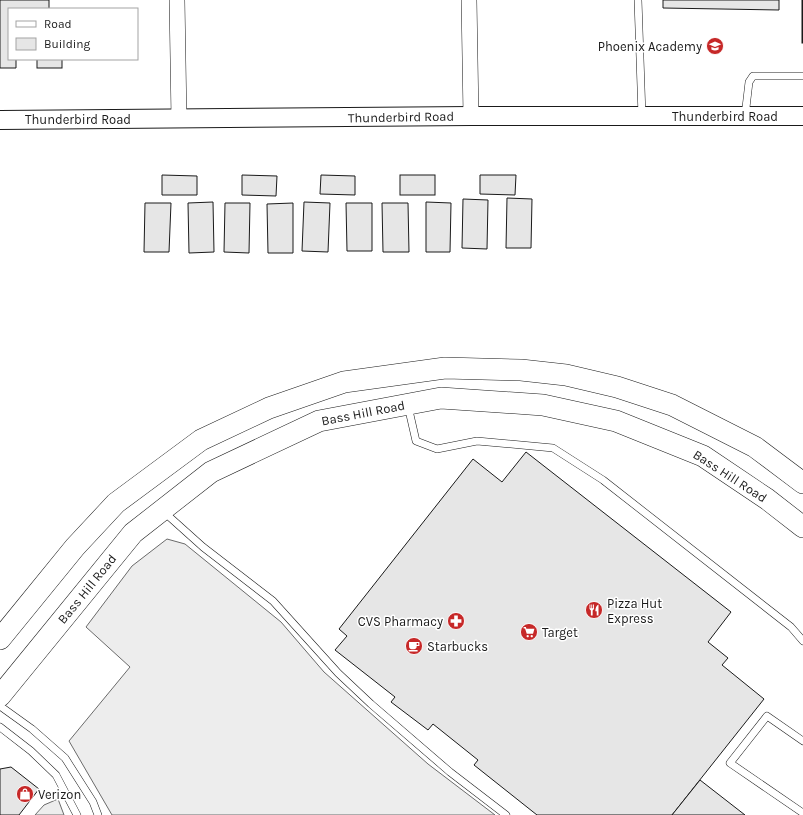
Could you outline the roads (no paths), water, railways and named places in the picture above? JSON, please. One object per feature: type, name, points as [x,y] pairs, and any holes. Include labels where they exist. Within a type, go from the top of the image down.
[{"type":"main road","points":[[0,639],[76,547],[116,503],[201,440],[269,408],[344,382],[445,368],[521,370],[566,375],[617,387],[672,405],[755,447],[803,483]]},
{"type":"main road","name":"Bass Hill Road","points":[[0,696],[133,533],[211,472],[319,421],[442,398],[543,405],[616,421],[703,456],[767,499],[803,527]]},
{"type":"street","points":[[177,0],[179,119]]},
{"type":"street","points":[[469,0],[471,116]]},
{"type":"street","name":"Thunderbird Road","points":[[0,120],[471,116],[803,116]]},
{"type":"lane","points":[[638,0],[642,116]]},
{"type":"lane","points":[[745,116],[749,82],[753,76],[803,76]]},
{"type":"lane","points":[[408,404],[416,441],[437,449],[476,441],[553,448],[603,480],[791,627],[803,641]]},
{"type":"lane","points":[[162,510],[203,547],[273,600],[338,673],[450,772],[506,815]]},
{"type":"lane","points":[[0,706],[32,730],[65,758],[92,802],[98,815]]},
{"type":"lane","points":[[803,741],[767,716],[730,763],[803,813]]},
{"type":"lane","points":[[0,727],[56,775],[77,815]]},
{"type":"place","name":"Phoenix Academy","points":[[715,46]]},
{"type":"place","name":"Pizza Hut Express","points":[[594,610]]},
{"type":"place","name":"CVS Pharmacy","points":[[456,621]]},
{"type":"place","name":"Target","points":[[529,632]]},
{"type":"place","name":"Starbucks","points":[[414,646]]},
{"type":"place","name":"Verizon","points":[[25,794]]}]
